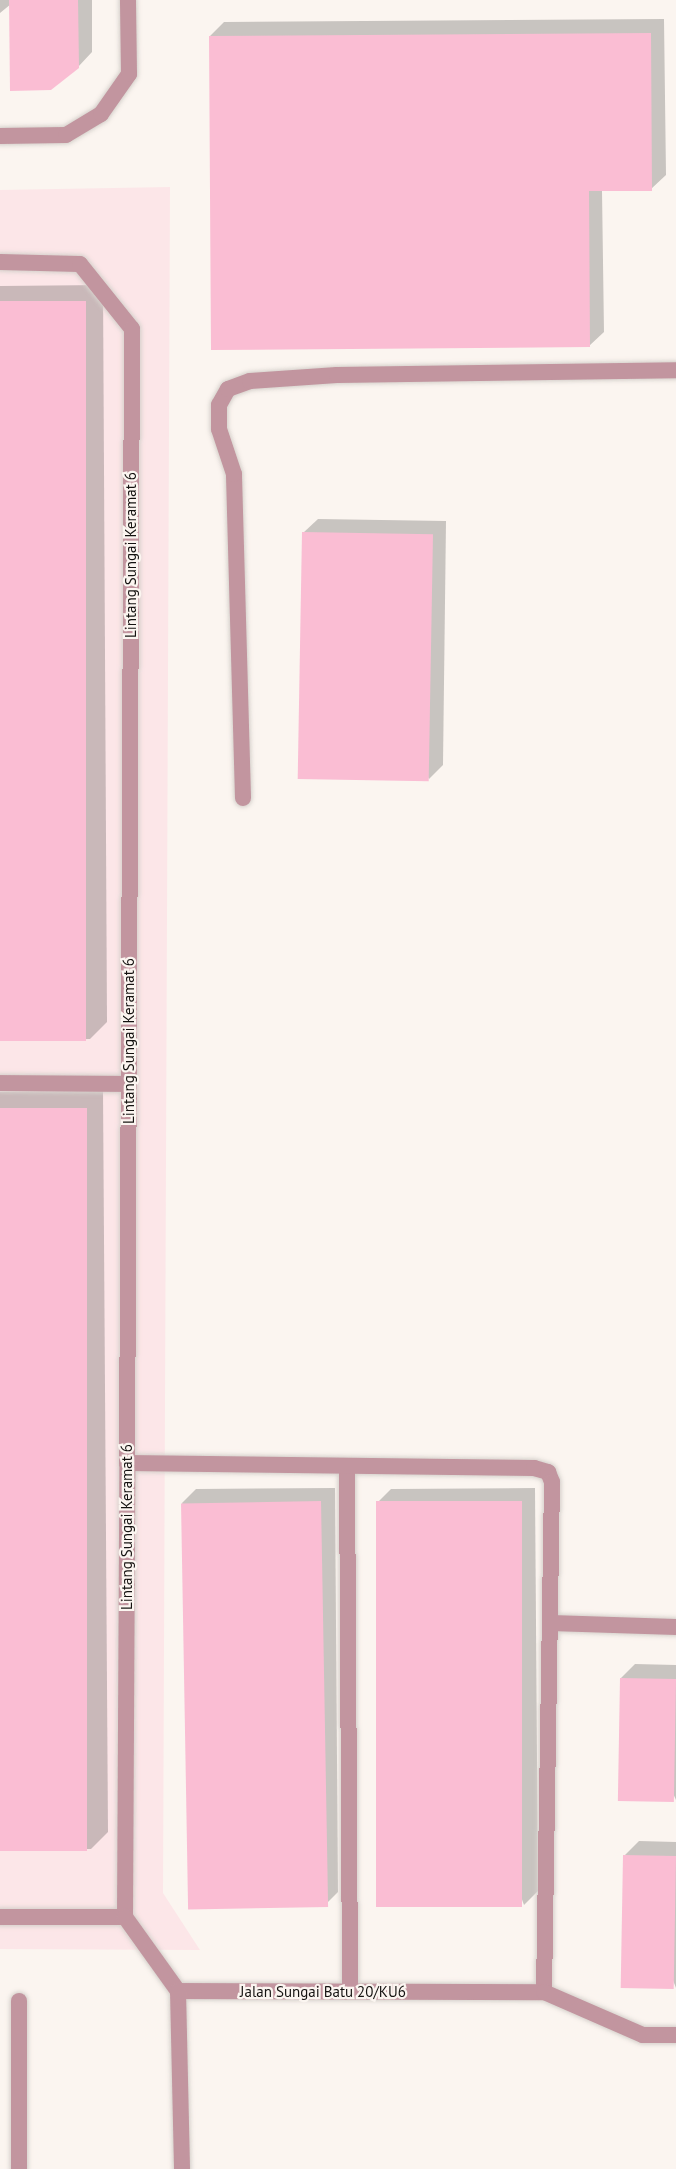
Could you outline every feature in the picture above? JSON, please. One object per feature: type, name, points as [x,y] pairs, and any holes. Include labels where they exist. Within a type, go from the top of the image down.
[{"type":"street","points":[[0,136],[66,135],[101,114],[129,74],[128,0]]},
{"type":"street","name":"Lintang Sungai Keramat 6","points":[[0,262],[80,264],[132,329],[125,1917]]},
{"type":"street","points":[[243,798],[234,474],[219,429],[219,405],[228,389],[250,381],[337,375],[676,370]]},
{"type":"street","points":[[0,1083],[129,1084]]},
{"type":"street","points":[[127,1463],[534,1468],[548,1472],[552,1482],[551,1623],[544,1992]]},
{"type":"street","points":[[347,1466],[350,1991]]},
{"type":"street","points":[[551,1623],[676,1627]]},
{"type":"street","points":[[0,1917],[125,1917],[178,1991],[182,2169]]},
{"type":"street","name":"Jalan Sungai Batu 20/KU6","points":[[178,1991],[544,1992],[643,2035],[676,2035]]},
{"type":"street","points":[[19,2001],[19,2169]]},
{"type":"shaded area","points":[[170,187],[163,1893],[200,1950],[0,1949],[0,190]]},
{"type":"building","points":[[9,0],[78,0],[79,68],[51,90],[10,91]]},
{"type":"building","points":[[651,33],[652,191],[589,191],[590,347],[211,350],[209,36]]},
{"type":"building","points":[[0,301],[86,301],[86,1041],[0,1041]]},
{"type":"building","points":[[302,532],[433,534],[429,781],[298,779]]},
{"type":"building","points":[[0,1108],[87,1108],[87,1851],[0,1851]]},
{"type":"building","points":[[321,1501],[328,1907],[188,1909],[181,1503]]},
{"type":"building","points":[[376,1501],[522,1501],[522,1907],[376,1907]]},
{"type":"building","points":[[620,1678],[676,1679],[674,1802],[618,1801]]},
{"type":"building","points":[[623,1855],[676,1856],[674,1989],[621,1988]]}]
